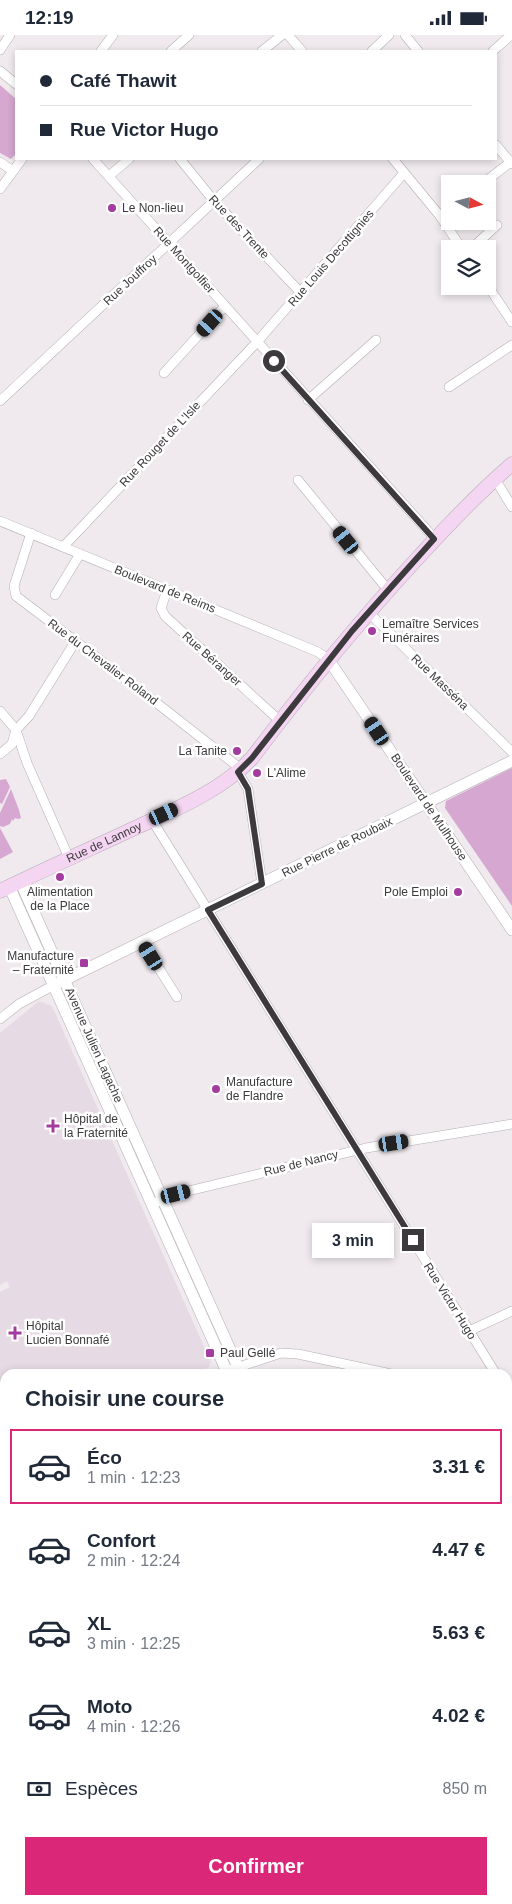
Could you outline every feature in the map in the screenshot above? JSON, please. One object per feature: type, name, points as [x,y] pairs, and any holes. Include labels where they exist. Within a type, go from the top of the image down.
[{"type":"main road","name":"Rue de Lannoy","points":[[10,886],[152,820],[197,797],[239,771],[252,758],[328,659],[368,612],[474,497],[512,464]]},
{"type":"street","points":[[0,50],[10,35]]},
{"type":"street","points":[[102,50],[114,35]]},
{"type":"street","points":[[171,50],[189,35]]},
{"type":"street","points":[[263,50],[282,35]]},
{"type":"street","points":[[288,35],[301,50]]},
{"type":"street","points":[[373,50],[389,35]]},
{"type":"street","points":[[404,35],[417,50]]},
{"type":"street","points":[[494,50],[511,35]]},
{"type":"street","points":[[0,71],[15,83]]},
{"type":"street","points":[[495,175],[512,163],[497,146]]},
{"type":"street","points":[[0,189],[21,160]]},
{"type":"street","name":"Rue Montgolfier","points":[[94,160],[434,539]]},
{"type":"street","points":[[109,176],[128,160]]},
{"type":"street","name":"Rue des Trente","points":[[181,160],[214,201],[301,293]]},
{"type":"street","name":"Rue Jouffroy","points":[[0,401],[258,160]]},
{"type":"street","points":[[394,160],[440,216],[456,240]]},
{"type":"street","points":[[0,162],[13,171]]},
{"type":"street","name":"Rue Louis Decottignies","points":[[256,342],[301,293],[404,173]]},
{"type":"street","points":[[481,240],[497,225]]},
{"type":"street","points":[[494,295],[512,322]]},
{"type":"street","points":[[164,373],[225,306]]},
{"type":"street","points":[[308,400],[376,340]]},
{"type":"street","name":"Rue Rouget de L'Isle","points":[[63,547],[256,342]]},
{"type":"street","points":[[449,387],[512,345]]},
{"type":"street","points":[[495,479],[512,507]]},
{"type":"street","points":[[298,480],[388,590]]},
{"type":"street","name":"Boulevard de Reims","points":[[0,521],[318,652],[328,659]]},
{"type":"street","name":"Rue du Chevalier Roland","points":[[31,533],[14,586],[14,593],[20,600],[150,697],[239,771]]},
{"type":"street","points":[[55,595],[80,554]]},
{"type":"street","name":"Rue Béranger","points":[[166,590],[161,607],[164,616],[280,721]]},
{"type":"street","name":"Rue Masséna","points":[[368,612],[512,752]]},
{"type":"street","points":[[2,753],[13,741],[16,730],[29,716],[75,642]]},
{"type":"street","name":"Boulevard de Mulhouse","points":[[328,659],[512,930]]},
{"type":"street","points":[[0,711],[16,730],[27,763],[69,858]]},
{"type":"street","points":[[2,753],[17,753],[27,763]]},
{"type":"street","name":"Rue Pierre de Roubaix","points":[[59,983],[512,761]]},
{"type":"street","points":[[239,771],[248,789],[262,884]]},
{"type":"street","name":"Rue Victor Hugo","points":[[152,820],[493,1369]]},
{"type":"street","name":"Avenue Julien Lagache","points":[[10,886],[59,983],[158,1202],[239,1369]]},
{"type":"street","points":[[143,943],[176,997]]},
{"type":"street","points":[[0,1019],[19,1004],[59,983]]},
{"type":"street","name":"Rue de Nancy","points":[[158,1202],[176,1194],[357,1150],[511,1127]]},
{"type":"street","name":"Avenue Julien Lagache","points":[[158,1202],[222,1369]]},
{"type":"street","points":[[469,1331],[512,1311]]},
{"type":"street","points":[[244,1369],[274,1354],[291,1353],[367,1369]]},
{"type":"shaded area","points":[[0,85],[15,98],[15,155],[11,159],[0,153]]},
{"type":"shaded area","points":[[512,768],[512,906],[445,808],[446,801]]},
{"type":"shaded area","points":[[6,779],[10,787],[2,804],[0,803],[0,780]]},
{"type":"shaded area","points":[[11,789],[21,818],[15,818],[13,821],[12,819],[10,824],[3,827],[0,826],[0,813]]},
{"type":"shaded area","points":[[0,828],[13,852],[0,859]]},
{"type":"shaded area","name":"Hôpital de la Fraternité","points":[[39,1001],[52,1006],[211,1362],[208,1368],[0,1369],[0,1292],[10,1287],[7,1281],[0,1285],[0,1033]]},
{"type":"place","name":"Le Non-lieu","points":[[112,208]]},
{"type":"place","name":"Lemaître Services Funéraires","points":[[372,631]]},
{"type":"place","name":"La Tanite","points":[[237,751]]},
{"type":"place","name":"L'Alime","points":[[257,773]]},
{"type":"place","name":"Alimentation de la Place","points":[[60,877]]},
{"type":"place","name":"Pole Emploi","points":[[458,892]]},
{"type":"place","name":"Manufacture – Fraternité","points":[[84,963]]},
{"type":"place","name":"Manufacture de Flandre","points":[[216,1089]]},
{"type":"place","name":"Hôpital de la Fraternité","points":[[53,1126]]},
{"type":"place","name":"Hôpital Lucien Bonnafé","points":[[15,1333]]},
{"type":"place","name":"Paul Gellé","points":[[210,1353]]},
{"type":"route","points":[[274,361],[434,539],[378,600],[328,659],[252,758],[238,772],[248,789],[262,884],[208,910],[413,1240]]}]
